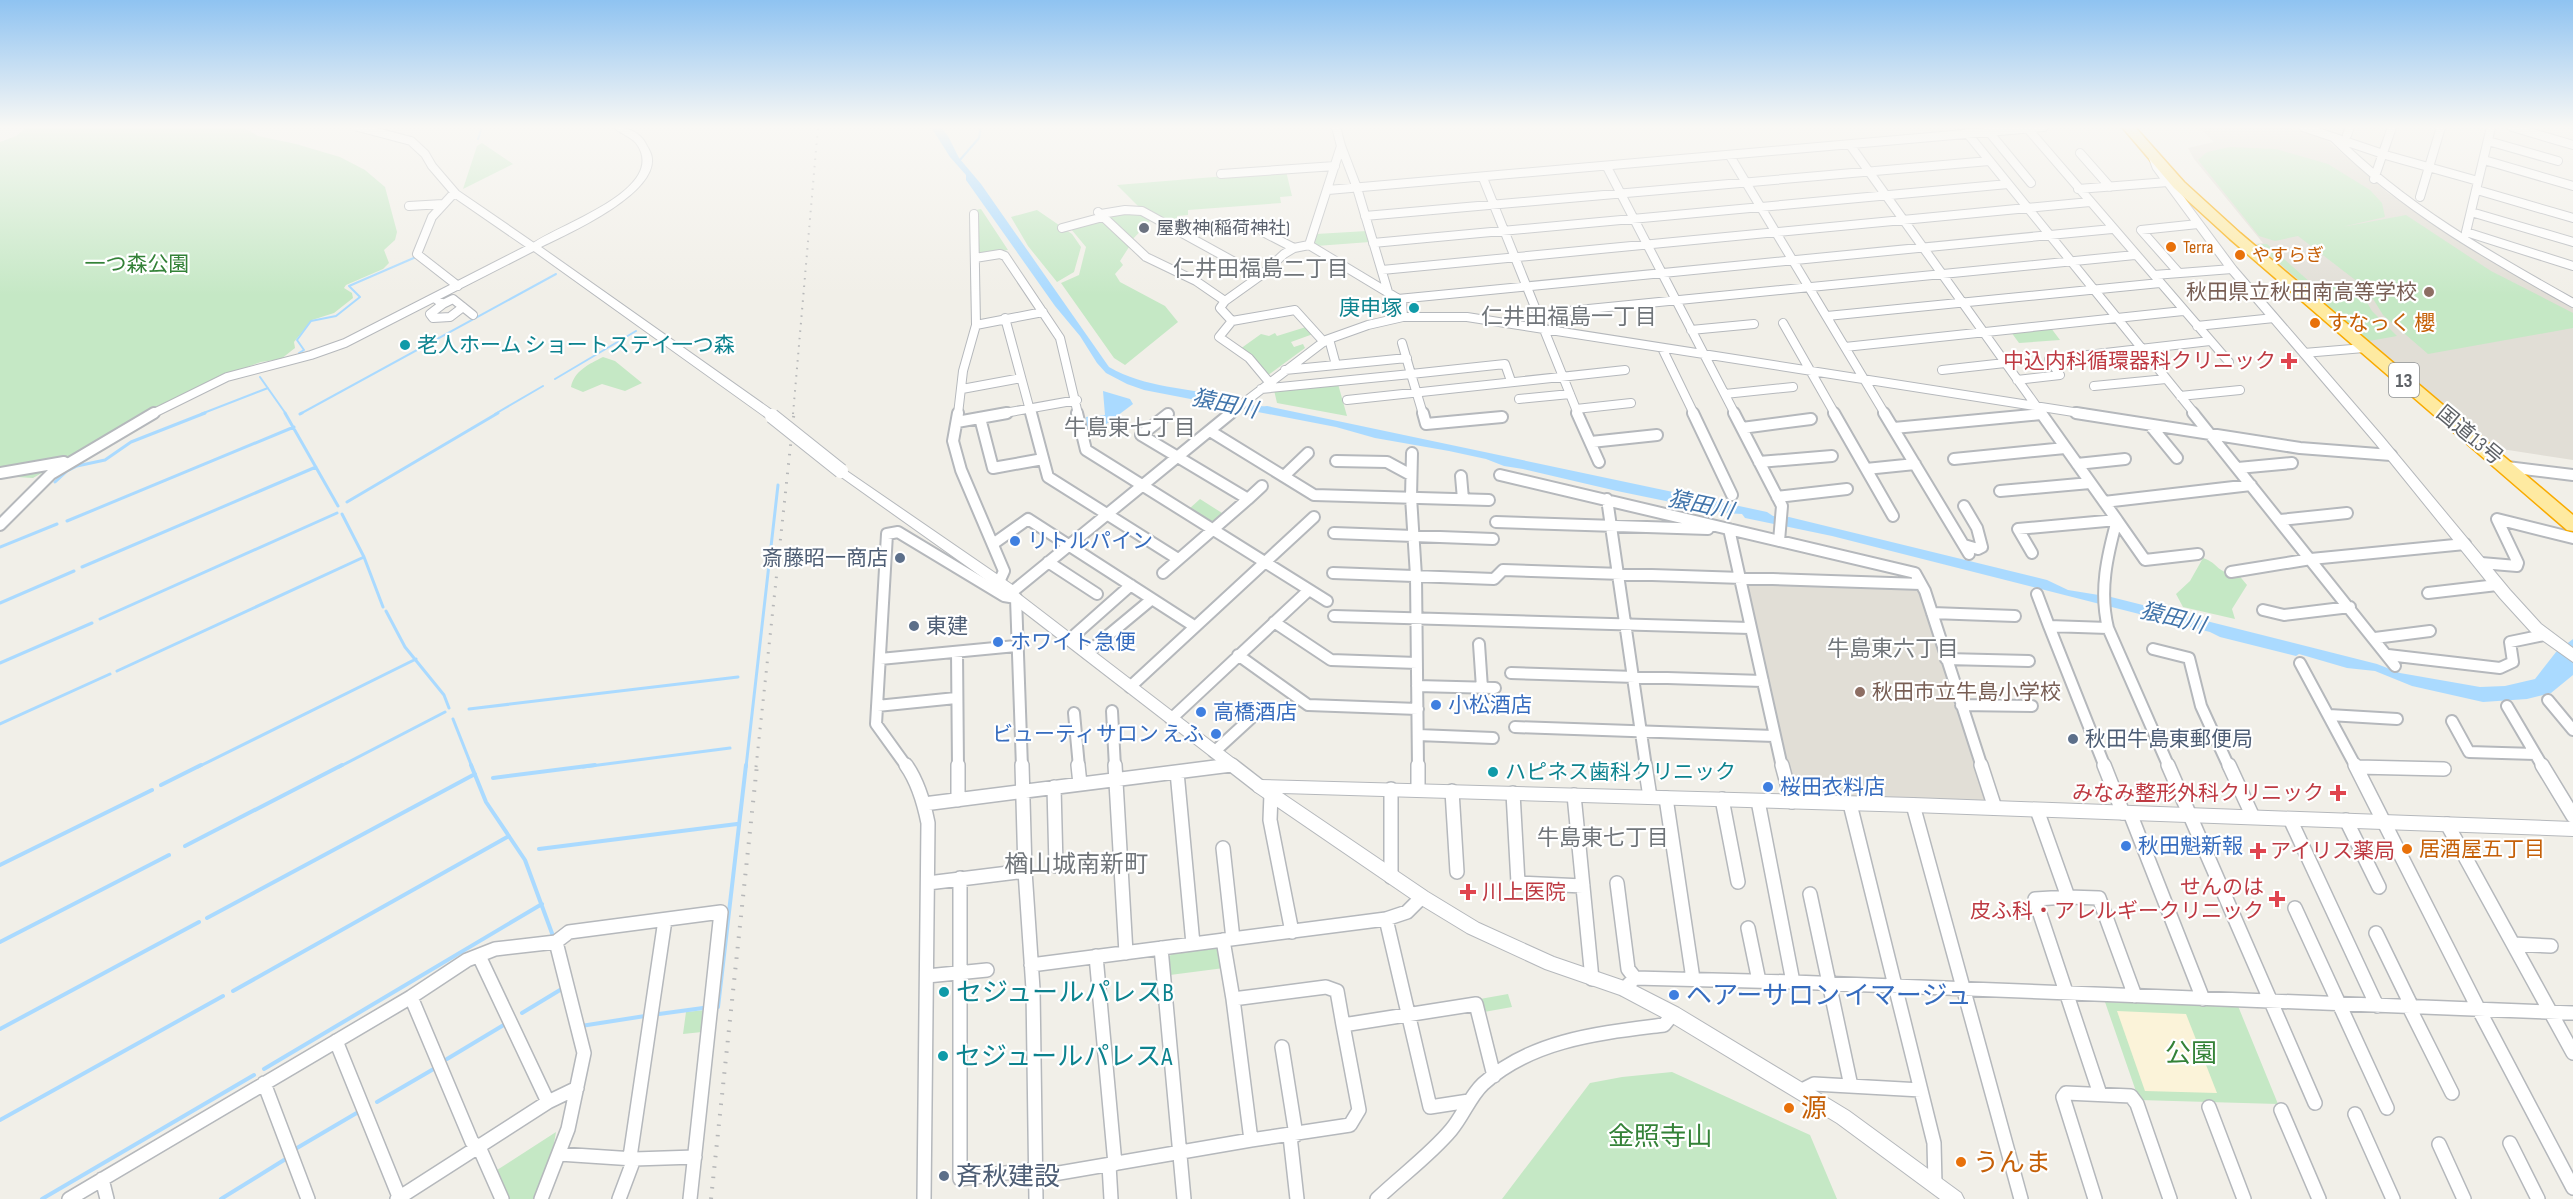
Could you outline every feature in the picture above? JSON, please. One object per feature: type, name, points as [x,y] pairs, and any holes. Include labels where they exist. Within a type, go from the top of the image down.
[{"type":"highway","name":"国道13号","points":[[2178,183],[2235,236],[2364,348],[2573,525]]},
{"type":"street","points":[[446,183],[454,193],[772,416],[841,471],[999,582],[1069,640],[1265,790],[1422,897],[1473,928],[1551,964],[1592,979],[1629,984],[1693,979],[1829,983],[2573,1013]]},
{"type":"street","points":[[0,525],[51,474],[169,404],[227,377],[302,358],[345,344],[439,301],[458,286],[601,211],[624,197],[637,183]]},
{"type":"street","points":[[1309,245],[1330,183]]},
{"type":"street","points":[[1355,183],[1388,292]]},
{"type":"street","points":[[1328,190],[1421,183]]},
{"type":"street","points":[[1485,183],[1545,329],[1561,376],[1599,462]]},
{"type":"street","points":[[1616,183],[1777,497],[1783,513],[1780,536]]},
{"type":"street","points":[[1365,216],[1734,183]]},
{"type":"street","points":[[1746,183],[1967,549],[1982,548],[1977,528],[1964,506]]},
{"type":"street","points":[[1877,183],[2145,560],[2198,554]]},
{"type":"street","points":[[2073,183],[2229,362]]},
{"type":"street","points":[[2106,183],[2110,187]]},
{"type":"street","points":[[2078,189],[2157,183]]},
{"type":"street","points":[[2169,183],[2232,269],[2391,454],[2498,585],[2548,638],[2573,656]]},
{"type":"street","points":[[2380,183],[2430,219],[2573,303]]},
{"type":"street","points":[[2420,197],[2424,183]]},
{"type":"street","points":[[2471,183],[2573,218]]},
{"type":"street","points":[[1373,243],[2008,184],[2375,638],[2395,666]]},
{"type":"street","points":[[2477,185],[2466,232],[2573,266]]},
{"type":"street","points":[[454,193],[426,228],[422,247],[417,254],[458,286]]},
{"type":"street","points":[[1382,270],[2090,202]]},
{"type":"street","points":[[409,206],[443,204]]},
{"type":"street","points":[[1062,228],[1101,214],[1125,210],[1142,211],[1260,276]]},
{"type":"street","points":[[2471,212],[2573,242]]},
{"type":"street","points":[[974,214],[976,325],[963,371],[953,441],[955,453],[1004,571],[999,582]]},
{"type":"street","points":[[1101,214],[1123,238],[1147,258],[1201,281],[1225,301]]},
{"type":"street","points":[[2180,273],[2141,230],[2198,224]]},
{"type":"street","points":[[1398,299],[2112,229]]},
{"type":"street","points":[[1263,232],[1294,248]]},
{"type":"street","points":[[2217,249],[2217,242],[2235,236]]},
{"type":"street","points":[[1232,321],[1221,308],[1225,301],[1294,248],[1309,245],[1402,301],[1403,317]]},
{"type":"street","points":[[975,258],[1000,254],[1005,256],[1060,338],[1077,400],[1086,450],[1327,601]]},
{"type":"street","points":[[1538,314],[2135,255]]},
{"type":"street","points":[[1827,316],[2093,289],[2180,273],[2232,269]]},
{"type":"street","points":[[463,307],[458,313],[443,319],[433,318],[430,314],[439,301],[453,299],[463,307],[473,315]]},
{"type":"street","points":[[1269,382],[1249,358],[1219,337],[1232,321],[1295,310],[1326,340],[1336,365]]},
{"type":"street","points":[[1845,347],[2183,311]]},
{"type":"street","points":[[976,325],[1042,312]]},
{"type":"street","points":[[924,1199],[928,823],[924,804],[913,775],[876,724],[887,534],[898,532],[1004,596],[1014,595],[1048,562],[1269,382],[1326,340],[1368,325],[1403,317],[1467,317],[1864,379],[2039,411],[2210,433],[2300,448],[2391,454]]},
{"type":"street","points":[[1005,318],[1048,477],[1178,559]]},
{"type":"street","points":[[2197,326],[2274,318]]},
{"type":"street","points":[[1783,323],[1893,516]]},
{"type":"street","points":[[1691,330],[1754,324]]},
{"type":"street","points":[[2079,356],[2210,341]]},
{"type":"street","points":[[1402,343],[1426,424],[1502,417]]},
{"type":"street","points":[[1662,348],[1732,495]]},
{"type":"street","points":[[2304,353],[2364,348]]},
{"type":"street","points":[[1285,370],[1407,358]]},
{"type":"street","points":[[2017,380],[2060,375],[2049,359]]},
{"type":"street","points":[[1942,370],[2005,363]]},
{"type":"street","points":[[1257,392],[1505,364],[1511,381]]},
{"type":"street","points":[[1347,400],[1625,370]]},
{"type":"street","points":[[962,389],[1021,378]]},
{"type":"street","points":[[2094,386],[2166,379]]},
{"type":"street","points":[[1725,394],[1793,387]]},
{"type":"street","points":[[2180,396],[2240,390]]},
{"type":"street","points":[[1519,399],[1569,394]]},
{"type":"street","points":[[957,422],[1077,400]]},
{"type":"street","points":[[1576,409],[1631,403]]},
{"type":"street","points":[[1894,428],[2039,411]]},
{"type":"street","points":[[1168,414],[1141,435],[1248,499]]},
{"type":"street","points":[[980,418],[993,468],[1043,459]]},
{"type":"street","points":[[1742,428],[1811,419]]},
{"type":"street","points":[[2150,425],[2177,458]]},
{"type":"street","points":[[1210,430],[1314,495],[1489,500]]},
{"type":"street","points":[[1591,442],[1657,435]]},
{"type":"street","points":[[1954,459],[2065,448]]},
{"type":"street","points":[[1284,476],[1308,453]]},
{"type":"street","points":[[1412,453],[1411,497],[1417,620],[1418,790]]},
{"type":"street","points":[[1760,462],[1832,456]]},
{"type":"street","points":[[2077,464],[2125,459]]},
{"type":"street","points":[[0,473],[70,461]]},
{"type":"street","points":[[1336,461],[1387,462],[1411,475]]},
{"type":"street","points":[[2238,468],[2292,463]]},
{"type":"street","points":[[1866,469],[1915,464]]},
{"type":"street","points":[[2507,467],[2573,475]]},
{"type":"street","points":[[1500,475],[1729,529],[1780,536],[1915,573],[1932,614],[1995,808]]},
{"type":"street","points":[[1461,476],[1463,499]]},
{"type":"street","points":[[2000,491],[2090,483]]},
{"type":"street","points":[[2104,502],[2252,485]]},
{"type":"street","points":[[1163,573],[1262,486]]},
{"type":"street","points":[[1777,497],[1847,489]]},
{"type":"street","points":[[1607,499],[1650,797]]},
{"type":"street","points":[[2280,520],[2346,513]]},
{"type":"street","points":[[1130,687],[1314,517]]},
{"type":"street","points":[[993,544],[1028,519],[1194,626]]},
{"type":"street","points":[[2481,563],[2517,566],[2518,563],[2497,519],[2573,538]]},
{"type":"street","points":[[2032,552],[2018,529],[2117,520]]},
{"type":"street","points":[[2117,520],[2110,544],[2102,611],[2315,1103]]},
{"type":"street","points":[[1496,522],[1729,529]]},
{"type":"street","points":[[1729,529],[1774,736],[1792,802]]},
{"type":"street","points":[[1334,533],[1493,539]]},
{"type":"street","points":[[2231,572],[2311,559],[2465,544]]},
{"type":"street","points":[[1048,562],[1097,594]]},
{"type":"street","points":[[1333,573],[1494,579],[1503,570],[1921,584]]},
{"type":"street","points":[[1069,640],[1131,585]]},
{"type":"street","points":[[2428,593],[2498,585]]},
{"type":"street","points":[[1171,719],[1309,590]]},
{"type":"street","points":[[2037,594],[2203,999]]},
{"type":"street","points":[[1014,595],[1031,965],[1036,1199]]},
{"type":"street","points":[[1087,653],[1152,599]]},
{"type":"street","points":[[2263,610],[2284,615],[2350,607]]},
{"type":"street","points":[[1932,614],[2015,616]]},
{"type":"street","points":[[1334,616],[1750,628]]},
{"type":"street","points":[[1274,622],[1331,660],[1417,663]]},
{"type":"street","points":[[2049,626],[2108,628]]},
{"type":"street","points":[[2375,638],[2430,631]]},
{"type":"street","points":[[2388,655],[2500,668],[2513,662],[2510,642],[2548,638]]},
{"type":"street","points":[[1479,644],[1482,688]]},
{"type":"street","points":[[880,659],[1016,646]]},
{"type":"street","points":[[2153,649],[2189,658],[2201,706],[2253,818]]},
{"type":"street","points":[[957,652],[958,800]]},
{"type":"street","points":[[1238,656],[1308,705],[1418,709]]},
{"type":"street","points":[[1946,659],[2029,661]]},
{"type":"street","points":[[2300,663],[2386,822],[2479,1010],[2573,1188]]},
{"type":"street","points":[[1511,673],[1763,681]]},
{"type":"street","points":[[1417,686],[1495,688]]},
{"type":"street","points":[[877,706],[956,698]]},
{"type":"street","points":[[2548,700],[2573,730]]},
{"type":"street","points":[[1961,705],[2032,706]]},
{"type":"street","points":[[2507,706],[2573,816]]},
{"type":"street","points":[[1215,752],[1262,708]]},
{"type":"street","points":[[1112,711],[1126,953]]},
{"type":"street","points":[[1074,712],[1080,784]]},
{"type":"street","points":[[2329,715],[2397,719]]},
{"type":"street","points":[[2452,721],[2469,752],[2535,754]]},
{"type":"street","points":[[1515,727],[1774,736]]},
{"type":"street","points":[[1418,735],[1492,738]]},
{"type":"street","points":[[924,804],[1232,765]]},
{"type":"street","points":[[2357,767],[2444,769]]},
{"type":"street","points":[[1177,772],[1193,944]]},
{"type":"street","points":[[1054,787],[1056,866]]},
{"type":"street","points":[[1391,789],[1391,877]]},
{"type":"street","points":[[1265,790],[1391,789],[2573,829]]},
{"type":"street","points":[[1265,790],[1292,932]]},
{"type":"street","points":[[1452,791],[1456,872]]},
{"type":"street","points":[[1513,793],[1518,883],[1583,886]]},
{"type":"street","points":[[1574,795],[1592,979]]},
{"type":"street","points":[[1666,798],[1693,979]]},
{"type":"street","points":[[1722,800],[1738,882]]},
{"type":"street","points":[[1758,801],[1793,982]]},
{"type":"street","points":[[1850,804],[1934,1143],[1935,1184]]},
{"type":"street","points":[[1913,805],[2021,1199]]},
{"type":"street","points":[[2037,810],[2068,897]]},
{"type":"street","points":[[2290,819],[2377,1006]]},
{"type":"street","points":[[2346,820],[2379,887]]},
{"type":"street","points":[[2447,824],[2573,1053]]},
{"type":"street","points":[[1223,848],[1233,999],[1251,1140]]},
{"type":"street","points":[[928,883],[1025,871]]},
{"type":"street","points":[[960,878],[960,1179],[1112,1164],[1350,1125],[1359,1110],[1337,991],[1326,987],[1233,999]]},
{"type":"street","points":[[1617,883],[1629,984]]},
{"type":"street","points":[[1810,894],[1851,1086]]},
{"type":"street","points":[[1031,965],[1386,919],[1407,912],[1422,897]]},
{"type":"street","points":[[2100,1094],[2035,899],[2041,897],[2099,898],[2135,996]]},
{"type":"street","points":[[2295,908],[2387,1108]]},
{"type":"street","points":[[69,1199],[411,997],[467,960],[495,949],[556,942],[569,932],[721,912],[690,1199]]},
{"type":"street","points":[[1386,919],[1430,1107],[1469,1101]]},
{"type":"street","points":[[619,1199],[632,1158],[665,920]]},
{"type":"street","points":[[1748,928],[1758,981]]},
{"type":"street","points":[[2376,933],[2452,1093]]},
{"type":"street","points":[[541,1199],[568,1129],[584,1053],[556,942]]},
{"type":"street","points":[[2513,944],[2551,946]]},
{"type":"street","points":[[1161,948],[1184,1199]]},
{"type":"street","points":[[479,956],[548,1102]]},
{"type":"street","points":[[1096,956],[1112,1164],[1111,1199]]},
{"type":"street","points":[[927,976],[987,970]]},
{"type":"street","points":[[1629,984],[1673,1014],[1843,1117],[1955,1199]]},
{"type":"street","points":[[411,997],[472,1142],[479,1147],[502,1199]]},
{"type":"street","points":[[1343,1025],[1476,1004],[1494,1076]]},
{"type":"street","points":[[1374,1198],[1451,1130],[1469,1101],[1482,1085],[1494,1076],[1548,1045],[1604,1033],[1664,1025],[1673,1014]]},
{"type":"street","points":[[336,1041],[399,1198],[548,1102],[577,1088]]},
{"type":"street","points":[[1282,1047],[1293,1135],[1297,1199]]},
{"type":"street","points":[[264,1083],[309,1199]]},
{"type":"street","points":[[1800,1091],[1814,1084],[1921,1090]]},
{"type":"street","points":[[2095,1199],[2063,1097],[2066,1093],[2131,1096],[2137,1104],[2170,1199]]},
{"type":"street","points":[[2209,1107],[2244,1199]]},
{"type":"street","points":[[2282,1110],[2319,1199]]},
{"type":"street","points":[[2355,1114],[2393,1199]]},
{"type":"street","points":[[2510,1143],[2538,1199]]},
{"type":"street","points":[[2439,1144],[2464,1199]]},
{"type":"street","points":[[559,1154],[632,1158],[695,1157]]},
{"type":"street","points":[[102,1179],[107,1199]]},
{"type":"shaded area","name":"秋田県立秋田南高等学校","points":[[2214,183],[2376,183],[2448,233],[2573,305],[2573,460],[2495,448],[2254,244],[2263,243]]},
{"type":"shaded area","name":"秋田市立牛島小学校","points":[[1746,583],[1919,589],[1986,802],[1791,795]]},
{"type":"green space","name":"一つ森公園","points":[[0,183],[380,183],[385,187],[397,232],[395,240],[384,250],[389,263],[383,269],[346,285],[344,288],[352,293],[353,298],[334,313],[312,320],[294,342],[295,348],[281,359],[261,362],[234,372],[153,409],[33,478],[0,476]]},
{"type":"green space","points":[[465,183],[475,183],[463,189]]},
{"type":"green space","points":[[1289,183],[1292,196],[1280,197],[1281,203],[1188,210],[1188,215],[1177,216],[1179,228],[1140,208],[1117,185]]},
{"type":"green space","points":[[2216,183],[2359,183],[2370,190],[2382,203],[2385,217],[2342,227],[2406,215],[2491,271],[2573,313],[2573,328],[2428,354],[2383,315],[2367,289],[2298,236],[2275,241],[2259,236]]},
{"type":"green space","points":[[981,209],[1008,250],[984,254],[977,252],[976,210]]},
{"type":"green space","points":[[1037,210],[1072,234],[1081,247],[1074,272],[1057,282],[1028,246],[1011,217]]},
{"type":"green space","points":[[1140,213],[1151,220],[1131,241],[1106,215]]},
{"type":"green space","points":[[1102,219],[1129,247],[1120,261],[1123,265],[1115,274],[1120,282],[1165,306],[1178,322],[1125,365],[1114,358],[1061,283],[1079,275],[1086,247],[1071,229]]},
{"type":"green space","points":[[1367,231],[1370,242],[1316,246],[1314,241],[1316,234]]},
{"type":"green space","points":[[2257,244],[2267,244],[2311,283],[2359,289],[2372,311],[2397,336],[2369,341]]},
{"type":"green space","points":[[1306,327],[1313,334],[1291,342],[1294,347],[1303,344],[1305,348],[1267,376],[1240,349],[1261,334],[1269,336],[1275,333],[1277,336]]},
{"type":"green space","points":[[2051,328],[2060,340],[2019,343],[2011,332]]},
{"type":"green space","points":[[603,357],[615,361],[642,383],[625,391],[602,384],[583,392],[571,387],[579,372]]},
{"type":"green space","points":[[1338,384],[1347,416],[1277,403],[1274,390]]},
{"type":"green space","points":[[1200,499],[1222,513],[1213,521],[1207,521],[1189,509]]},
{"type":"green space","points":[[2203,558],[2225,572],[2237,573],[2247,585],[2232,609],[2235,619],[2183,607],[2176,594],[2190,581]]},
{"type":"green space","points":[[1213,946],[1222,951],[1224,968],[1170,975],[1168,958],[1174,951]]},
{"type":"green space","points":[[1508,994],[1512,1007],[1484,1012],[1480,999]]},
{"type":"green space","name":"公園","points":[[2105,1002],[2238,1006],[2278,1104],[2139,1100]]},
{"type":"green space","points":[[706,1010],[702,1032],[683,1034],[686,1012]]},
{"type":"green space","name":"金照寺山","points":[[1672,1072],[1810,1135],[1837,1199],[1502,1199],[1590,1083]]},
{"type":"green space","points":[[556,1132],[553,1149],[533,1199],[509,1199],[497,1170]]},
{"type":"sand","points":[[2117,1011],[2186,1014],[2217,1093],[2145,1091]]},
{"type":"water","name":"猿田川","points":[[968,183],[981,184],[1109,367],[1137,379],[1767,512],[1773,516],[1789,517],[2047,580],[2068,590],[2111,597],[2377,664],[2400,673],[2480,687],[2505,686],[2535,679],[2556,652],[2573,639],[2573,675],[2551,693],[2527,699],[2483,702],[2412,686],[2375,671],[2347,668],[2299,654],[2296,656],[1832,536],[1745,518],[1742,514],[1724,513],[1617,491],[1504,466],[1486,459],[1449,451],[1144,390],[1106,373],[1055,306]]},
{"type":"water","points":[[1103,391],[1130,399],[1133,404],[1093,434],[1088,434],[1086,417],[1105,415]]},
{"type":"waterway","points":[[299,353],[304,350],[297,340],[311,321],[336,316],[360,297],[349,286],[416,257]]},
{"type":"waterway","points":[[302,413],[300,414],[556,274]]},
{"type":"waterway","points":[[555,379],[636,331]]},
{"type":"waterway","points":[[260,377],[268,388]]},
{"type":"waterway","points":[[495,414],[543,386]]},
{"type":"waterway","points":[[201,414],[268,388]]},
{"type":"waterway","points":[[268,388],[286,414]]},
{"type":"waterway","points":[[55,482],[67,471],[77,466],[105,460],[131,442],[205,413]]},
{"type":"waterway","points":[[285,413],[293,427]]},
{"type":"waterway","points":[[347,502],[498,413]]},
{"type":"waterway","points":[[67,521],[293,427]]},
{"type":"waterway","points":[[293,427],[316,467]]},
{"type":"waterway","points":[[82,567],[316,467]]},
{"type":"waterway","points":[[316,467],[338,506]]},
{"type":"waterway","points":[[746,767],[778,485]]},
{"type":"waterway","points":[[100,619],[337,513]]},
{"type":"waterway","points":[[342,514],[364,557]]},
{"type":"waterway","points":[[0,547],[57,524]]},
{"type":"waterway","points":[[117,671],[364,557]]},
{"type":"waterway","points":[[364,557],[383,607]]},
{"type":"waterway","points":[[0,603],[74,571]]},
{"type":"waterway","points":[[386,611],[405,647],[415,659]]},
{"type":"waterway","points":[[0,663],[92,623]]},
{"type":"waterway","points":[[198,767],[415,659]]},
{"type":"waterway","points":[[415,659],[444,695],[449,708]]},
{"type":"waterway","points":[[0,724],[110,674]]},
{"type":"waterway","points":[[469,709],[738,677]]},
{"type":"waterway","points":[[339,767],[445,712]]},
{"type":"waterway","points":[[453,719],[472,767]]},
{"type":"waterway","points":[[583,767],[730,748]]},
{"type":"waterway","points":[[161,785],[201,765]]},
{"type":"waterway","points":[[185,846],[342,765]]},
{"type":"waterway","points":[[471,765],[475,774]]},
{"type":"waterway","points":[[493,778],[595,765]]},
{"type":"waterway","points":[[718,1007],[746,765]]},
{"type":"waterway","points":[[207,918],[475,774]]},
{"type":"waterway","points":[[475,774],[486,802],[509,836]]},
{"type":"waterway","points":[[0,865],[152,790]]},
{"type":"waterway","points":[[539,849],[737,824]]},
{"type":"waterway","points":[[233,991],[509,836]]},
{"type":"waterway","points":[[509,836],[525,860],[541,904]]},
{"type":"waterway","points":[[0,942],[169,855]]},
{"type":"waterway","points":[[264,1069],[541,904]]},
{"type":"waterway","points":[[541,904],[553,936]]},
{"type":"waterway","points":[[0,1029],[199,922]]},
{"type":"waterway","points":[[522,1013],[560,990]]},
{"type":"waterway","points":[[0,1120],[223,996]]},
{"type":"waterway","points":[[659,1014],[703,1008]]},
{"type":"waterway","points":[[581,1026],[645,1016]]},
{"type":"waterway","points":[[447,1059],[507,1023]]},
{"type":"waterway","points":[[377,1102],[437,1067]]},
{"type":"waterway","points":[[42,1199],[254,1075]]},
{"type":"waterway","points":[[297,1148],[360,1111]]},
{"type":"waterway","points":[[221,1199],[284,1160]]},
{"type":"railway","points":[[793,414],[813,183]]},
{"type":"railway","points":[[756,767],[794,413]]},
{"type":"railway","points":[[711,1199],[757,765]]},
{"type":"place","name":"屋敷神(稲荷神社)","points":[[1144,228]]},
{"type":"place","name":"Terra","points":[[2171,247]]},
{"type":"place","name":"やすらぎ","points":[[2240,255]]},
{"type":"place","name":"秋田県立秋田南高等学校","points":[[2429,292]]},
{"type":"place","name":"庚申塚","points":[[1414,308]]},
{"type":"place","name":"すなっく 櫻","points":[[2315,323]]},
{"type":"place","name":"老人ホーム ショートステイ一つ森","points":[[405,345]]},
{"type":"place","name":"中込内科循環器科クリニック","points":[[2289,361]]},
{"type":"place","name":"リトルパイン","points":[[1015,541]]},
{"type":"place","name":"斎藤昭一商店","points":[[900,558]]},
{"type":"place","name":"東建","points":[[914,626]]},
{"type":"place","name":"ホワイト急便","points":[[998,642]]},
{"type":"place","name":"秋田市立牛島小学校","points":[[1860,692]]},
{"type":"place","name":"小松酒店","points":[[1436,705]]},
{"type":"place","name":"高橋酒店","points":[[1201,712]]},
{"type":"place","name":"ビューティサロン えふ","points":[[1216,734]]},
{"type":"place","name":"秋田牛島東郵便局","points":[[2073,739]]},
{"type":"place","name":"ハピネス歯科クリニック","points":[[1493,772]]},
{"type":"place","name":"桜田衣料店","points":[[1768,787]]},
{"type":"place","name":"みなみ整形外科クリニック","points":[[2338,793]]},
{"type":"place","name":"秋田魁新報","points":[[2126,846]]},
{"type":"place","name":"居酒屋五丁目","points":[[2407,849]]},
{"type":"place","name":"アイリス薬局","points":[[2258,851]]},
{"type":"place","name":"川上医院","points":[[1468,892]]},
{"type":"place","name":"せんのは 皮ふ科・アレルギークリニック","points":[[2277,899]]},
{"type":"place","name":"セジュールパレスB","points":[[944,992]]},
{"type":"place","name":"ヘアーサロン イマージュ","points":[[1674,995]]},
{"type":"place","name":"セジュールパレスA","points":[[943,1056]]},
{"type":"place","name":"源","points":[[1789,1108]]},
{"type":"place","name":"うんま","points":[[1961,1162]]},
{"type":"place","name":"斉秋建設","points":[[944,1176]]},
{"type":"district","name":"仁井田福島二丁目","points":[[1261,268]]},
{"type":"district","name":"仁井田福島一丁目","points":[[1569,316]]},
{"type":"district","name":"牛島東七丁目","points":[[1130,427]]},
{"type":"district","name":"牛島東六丁目","points":[[1893,648]]},
{"type":"district","name":"牛島東七丁目","points":[[1603,837]]},
{"type":"district","name":"楢山城南新町","points":[[1076,864]]}]
